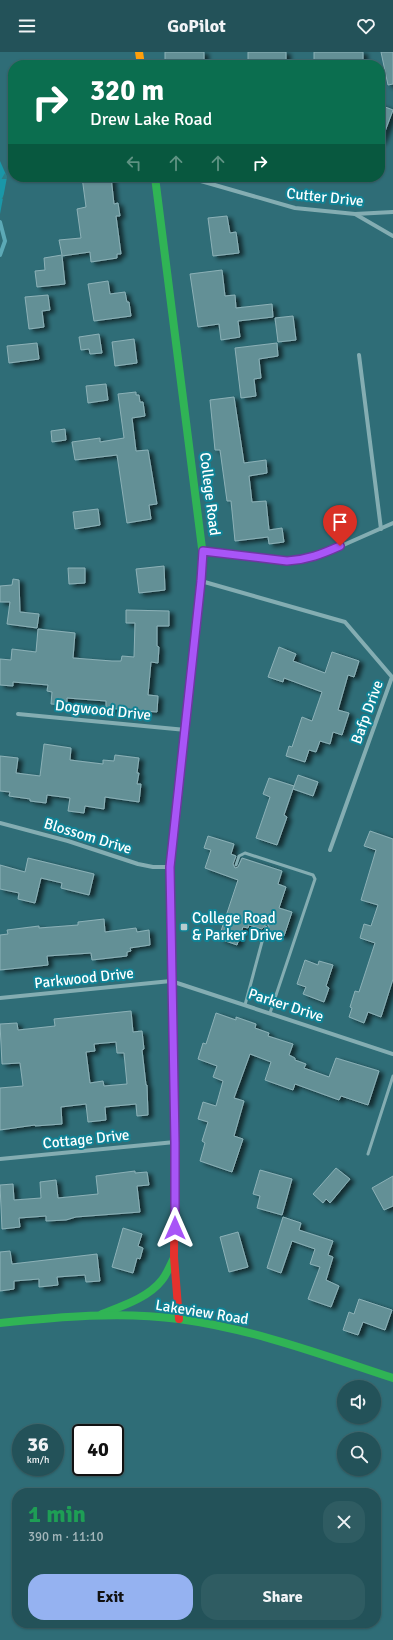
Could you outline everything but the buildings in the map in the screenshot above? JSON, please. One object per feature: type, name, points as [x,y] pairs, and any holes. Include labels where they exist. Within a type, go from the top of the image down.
[{"type":"street","name":"College Road","points":[[155,182],[203,551],[186,730],[170,867],[175,1142],[174,1257],[179,1319]]},
{"type":"street","name":"Cutter Drive","points":[[204,182],[283,206],[355,214],[393,212]]},
{"type":"street","points":[[355,214],[393,236]]},
{"type":"street","points":[[359,355],[381,529]]},
{"type":"street","points":[[203,551],[287,561],[306,560],[393,523]]},
{"type":"street","name":"Bafp Drive","points":[[201,581],[346,622],[392,677],[330,850]]},
{"type":"street","name":"Dogwood Drive","points":[[18,714],[186,730]]},
{"type":"street","name":"Blossom Drive","points":[[0,823],[74,843],[138,864],[153,867],[170,867]]},
{"type":"street","name":"Parker Drive","points":[[171,981],[393,1054]]},
{"type":"street","name":"Parkwood Drive","points":[[0,998],[171,981]]},
{"type":"street","name":"Cottage Drive","points":[[0,1159],[175,1142]]},
{"type":"street","points":[[100,1316],[149,1291],[161,1280],[174,1257]]},
{"type":"street","name":"Lakeview Road","points":[[0,1323],[74,1316],[123,1315],[179,1319],[244,1331],[393,1378]]},
{"type":"lane","points":[[236,865],[239,856],[245,852],[312,875],[315,879],[270,1013]]},
{"type":"lane","points":[[246,1005],[266,927]]},
{"type":"lane","points":[[368,1154],[393,1076]]},
{"type":"green space","points":[[0,161],[7,177],[0,214]]},
{"type":"waterway","points":[[0,222],[5,241],[0,255]]},
{"type":"traffic: fast","points":[[156,182],[203,556]]},
{"type":"traffic: fast","points":[[175,1140],[170,867],[182,761]]},
{"type":"traffic: fast","points":[[102,1314],[134,1301],[150,1292],[164,1278],[174,1258]]},
{"type":"traffic: fast","points":[[0,1323],[67,1317],[112,1315],[134,1315],[179,1319],[207,1323],[261,1336],[393,1378]]},
{"type":"traffic: slow","points":[[139,52],[140,60]]},
{"type":"traffic: jam","points":[[182,761],[203,556]]},
{"type":"traffic: jam","points":[[175,1140],[174,1257],[179,1319]]},
{"type":"place","name":"College Road & Parker Drive","points":[[184,927]]},
{"type":"route","points":[[175,1228],[170,867],[186,730],[203,551],[297,561],[314,558],[340,546]]}]
